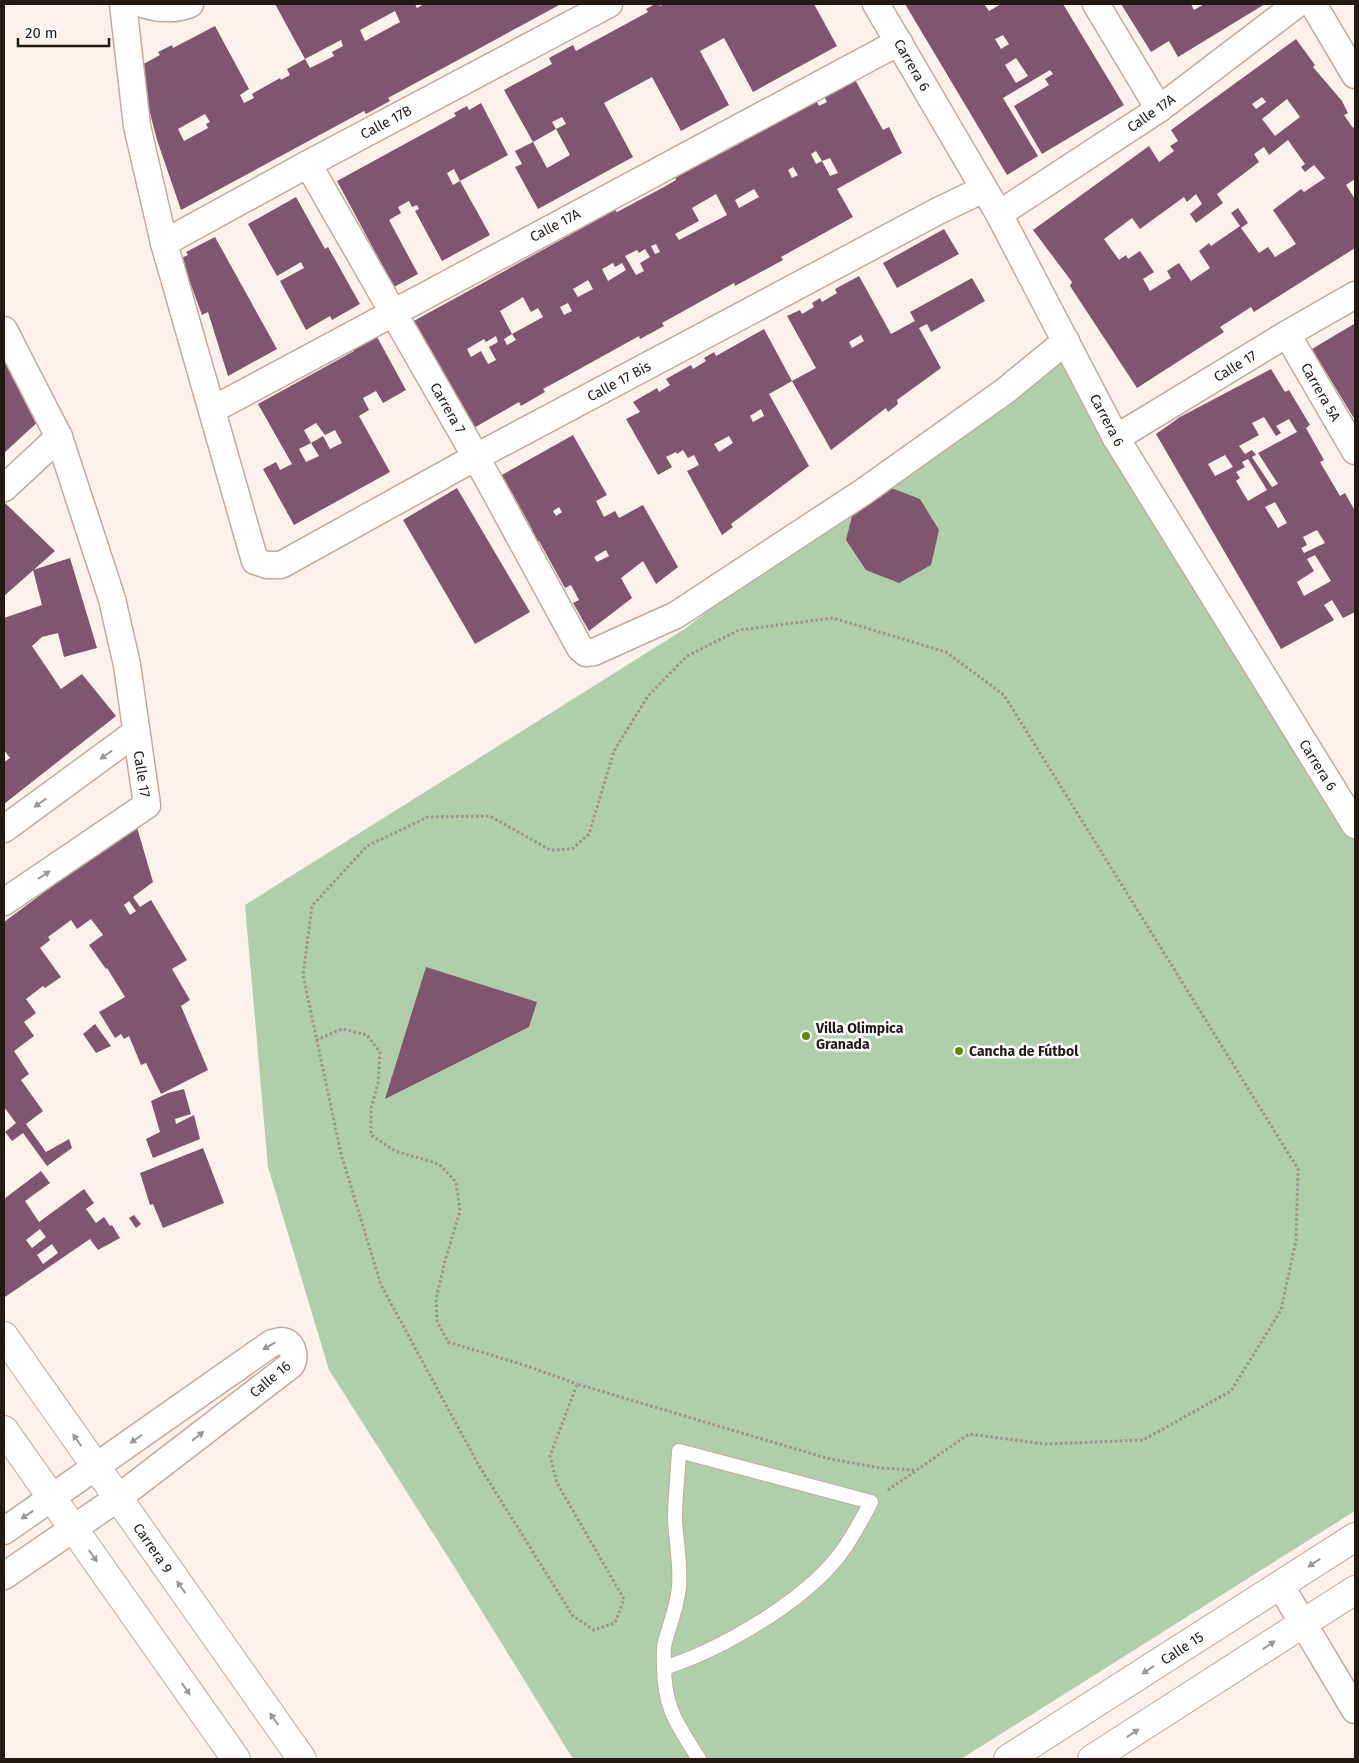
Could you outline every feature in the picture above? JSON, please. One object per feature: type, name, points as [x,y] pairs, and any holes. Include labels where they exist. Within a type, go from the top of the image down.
[{"type":"street","points":[[123,4],[137,126],[164,243],[212,410]]},
{"type":"street","points":[[143,4],[154,8],[184,7],[190,4]]},
{"type":"street","name":"Calle 17B","points":[[164,243],[609,4]]},
{"type":"street","name":"Carrera 6","points":[[876,4],[900,42],[999,214],[1116,438],[1355,825]]},
{"type":"street","points":[[1096,4],[1159,109]]},
{"type":"street","name":"Calle 17A","points":[[999,214],[1159,109],[1297,4]]},
{"type":"street","points":[[1313,4],[1355,75]]},
{"type":"street","name":"Calle 17A","points":[[212,410],[900,42]]},
{"type":"street","name":"Carrera 7","points":[[308,164],[476,457],[580,648],[586,653],[594,652],[676,615],[879,481],[1006,391],[1066,341]]},
{"type":"street","name":"Calle 17 Bis","points":[[212,410],[255,561],[267,565],[281,565],[476,457],[938,211],[984,189]]},
{"type":"street","name":"Calle 17","points":[[1116,438],[1355,295]]},
{"type":"street","points":[[4,330],[59,437],[112,599],[127,665],[135,733]]},
{"type":"street","name":"Carrera 5A","points":[[1287,334],[1355,451]]},
{"type":"street","points":[[4,488],[59,437]]},
{"type":"street","name":"Calle 17","points":[[4,830],[135,733],[147,805],[4,902]]},
{"type":"street","name":"Carrera 9","points":[[4,1336],[302,1759]]},
{"type":"street","name":"Calle 16","points":[[4,1531],[272,1343],[282,1341],[290,1346],[294,1356],[291,1365],[118,1498],[4,1576]]},
{"type":"street","points":[[4,1430],[236,1759]]},
{"type":"street","name":"Calle 15","points":[[1008,1759],[1355,1537]]},
{"type":"street","points":[[1280,1586],[1355,1710]]},
{"type":"street","points":[[1092,1759],[1355,1590]]},
{"type":"lane","points":[[664,1668],[690,1660],[712,1649],[794,1599],[838,1557],[871,1502],[679,1451],[675,1498],[679,1587],[676,1606],[664,1644],[664,1668],[665,1689],[673,1717],[699,1759]]},
{"type":"path","points":[[577,1384],[550,1456],[557,1484],[624,1599],[615,1623],[594,1630],[573,1616],[478,1464],[381,1285],[341,1154],[303,975],[312,906],[368,846],[428,817],[490,816],[550,850],[572,849],[589,834],[614,751],[648,696],[687,656],[739,630],[833,618],[946,652],[1004,695],[1298,1168],[1296,1240],[1280,1310],[1231,1390],[1143,1440],[1045,1444],[969,1434],[871,1502]]},
{"type":"path","points":[[316,1040],[342,1029],[367,1035],[380,1052],[378,1083],[371,1109],[371,1135],[395,1152],[439,1164],[456,1182],[460,1211],[436,1299],[437,1321],[448,1342],[524,1365],[577,1384],[826,1458],[880,1468],[916,1470]]},
{"type":"green space","name":"Villa Olimpica Granada","points":[[1066,344],[1355,828],[1355,1511],[961,1759],[573,1759],[455,1568],[329,1370],[268,1167],[245,905],[683,630]]},
{"type":"building","points":[[275,4],[415,4],[417,8],[424,4],[561,4],[388,98],[390,101],[366,114],[364,111],[181,210],[157,140],[138,67],[160,55],[158,52],[172,45],[173,48],[215,26],[249,89],[240,95],[244,103],[254,98],[252,94],[280,78],[281,80],[290,75],[287,69],[305,59]],"holes":[[[395,11],[400,22],[365,41],[360,30]],[[341,40],[343,46],[332,52],[334,56],[310,68],[305,59]],[[205,114],[210,122],[206,124],[208,128],[184,141],[178,129]]]},
{"type":"building","points":[[655,4],[660,6],[664,4],[814,4],[837,46],[753,92],[724,38],[700,51],[729,105],[681,131],[652,77],[604,103],[633,157],[538,209],[515,167],[522,164],[515,151],[533,142],[504,90],[552,64],[549,58],[573,45],[576,51],[648,12],[646,9]],"holes":[[[562,117],[566,124],[556,129],[552,122]],[[556,129],[570,155],[547,168],[533,142]]]},
{"type":"building","points":[[905,4],[984,4],[989,11],[1001,4],[1063,4],[1124,105],[1042,154],[1014,106],[1049,85],[1045,79],[1053,74],[1050,70],[1003,98],[1038,156],[1007,175]],"holes":[[[1003,35],[1009,44],[1001,49],[995,39]],[[1016,58],[1028,76],[1016,83],[1005,65]]]},
{"type":"building","points":[[1121,4],[1191,4],[1194,10],[1204,4],[1265,4],[1178,57],[1169,41],[1151,52]]},
{"type":"building","points":[[1296,39],[1315,65],[1313,67],[1342,101],[1348,113],[1344,115],[1353,128],[1355,126],[1355,179],[1346,185],[1355,199],[1355,248],[1254,312],[1251,307],[1220,327],[1224,332],[1137,388],[1070,286],[1072,282],[1033,230],[1149,146],[1159,162],[1174,151],[1170,146],[1178,141],[1171,130]],"holes":[[[1262,97],[1266,102],[1256,109],[1252,104]],[[1287,99],[1300,117],[1275,136],[1262,119]],[[1288,140],[1305,164],[1301,167],[1305,172],[1314,165],[1325,178],[1304,192],[1301,189],[1273,210],[1296,244],[1275,257],[1268,247],[1259,253],[1241,228],[1248,223],[1238,208],[1231,213],[1240,226],[1211,246],[1209,243],[1199,251],[1210,268],[1191,281],[1179,263],[1167,271],[1171,278],[1150,291],[1143,279],[1154,272],[1140,251],[1128,259],[1126,255],[1119,260],[1104,239],[1132,218],[1140,229],[1184,197],[1187,202],[1196,194],[1202,204],[1190,214],[1196,223],[1223,203],[1217,194],[1259,162],[1254,154],[1264,147],[1269,155]]]},
{"type":"building","points":[[853,76],[883,130],[889,127],[902,153],[837,189],[853,217],[781,257],[783,260],[735,286],[734,283],[662,323],[664,326],[640,339],[639,336],[543,389],[545,392],[521,406],[519,402],[472,429],[412,322],[615,210],[617,212],[664,187],[676,180],[675,177],[815,98],[819,106],[827,102],[823,94]],"holes":[[[816,151],[822,161],[816,164],[811,154]],[[830,158],[838,173],[830,176],[822,161]],[[793,167],[798,175],[792,178],[788,170]],[[754,189],[759,197],[739,208],[735,200]],[[716,194],[727,215],[679,240],[675,234],[699,221],[692,208]],[[656,244],[660,252],[655,254],[651,246]],[[645,249],[650,257],[640,263],[644,271],[636,275],[625,256],[637,250],[639,253]],[[613,263],[615,267],[622,263],[626,270],[608,281],[602,269]],[[588,280],[593,289],[578,297],[573,289]],[[523,297],[531,312],[538,308],[543,317],[512,334],[500,311]],[[568,303],[572,311],[564,315],[560,307]],[[512,334],[516,340],[507,345],[504,339]],[[496,336],[498,342],[489,347],[496,360],[488,364],[481,351],[471,357],[467,349],[484,339],[486,342]]]},
{"type":"building","points":[[481,103],[508,155],[460,181],[490,235],[442,261],[415,211],[419,209],[417,205],[412,207],[409,201],[398,207],[401,213],[389,220],[418,274],[394,287],[337,181],[456,116],[454,113],[467,106],[469,110]],"holes":[[[454,169],[460,181],[453,185],[447,173]]]},
{"type":"building","points":[[296,197],[325,249],[328,247],[360,304],[332,320],[330,316],[306,330],[280,281],[304,268],[301,262],[277,276],[248,224]]},
{"type":"building","points":[[944,229],[959,254],[897,288],[883,263]]},
{"type":"building","points":[[215,237],[277,349],[228,376],[208,312],[202,315],[181,258],[188,255],[186,252]]},
{"type":"building","points":[[859,276],[891,334],[915,321],[910,312],[972,278],[985,301],[931,332],[927,324],[919,328],[941,368],[897,400],[898,404],[888,412],[886,408],[831,450],[792,381],[816,368],[787,316],[800,310],[802,314],[814,307],[812,303],[820,298],[822,302],[837,293],[835,289]],"holes":[[[861,335],[864,341],[852,348],[849,342]]]},
{"type":"building","points":[[1354,324],[1355,327],[1355,420],[1312,349]]},
{"type":"building","points":[[764,329],[792,381],[769,394],[809,466],[731,524],[733,527],[722,535],[687,471],[699,465],[694,455],[688,458],[683,450],[666,457],[672,467],[658,475],[626,419],[640,412],[633,402],[657,388],[659,392],[670,385],[666,379],[691,365],[693,369],[706,361],[704,358],[714,352],[716,356]],"holes":[[[761,409],[764,416],[753,422],[750,416]],[[729,436],[733,443],[719,452],[714,444]]]},
{"type":"building","points":[[376,335],[406,390],[383,403],[376,391],[363,398],[369,410],[359,416],[390,472],[294,525],[263,469],[276,462],[280,470],[292,464],[258,404],[354,351],[352,349]],"holes":[[[316,423],[325,435],[335,430],[342,443],[330,449],[323,436],[311,443],[304,430]],[[311,443],[319,456],[306,462],[299,449]]]},
{"type":"building","points":[[4,351],[41,419],[4,453]]},
{"type":"building","points":[[1271,369],[1285,392],[1289,390],[1310,425],[1306,428],[1324,460],[1320,462],[1340,496],[1345,493],[1355,511],[1355,612],[1343,618],[1332,600],[1324,605],[1334,620],[1281,649],[1156,434],[1180,417]],"holes":[[[1264,417],[1276,436],[1281,433],[1276,426],[1289,419],[1297,432],[1258,453],[1278,484],[1272,487],[1252,457],[1256,455],[1252,450],[1245,454],[1239,446],[1259,435],[1252,423]],[[1225,455],[1233,467],[1215,476],[1208,464]],[[1248,459],[1267,490],[1248,501],[1236,481],[1240,478],[1236,472],[1245,467],[1242,462]],[[1275,502],[1287,523],[1278,528],[1265,507]],[[1317,530],[1325,543],[1304,553],[1301,548],[1307,545],[1303,537]],[[1315,555],[1331,581],[1304,596],[1297,582],[1314,571],[1307,559]]]},
{"type":"building","points":[[573,435],[607,495],[596,501],[604,517],[615,511],[619,518],[643,505],[678,567],[656,584],[643,561],[621,578],[632,598],[589,631],[573,603],[579,600],[571,585],[565,588],[539,541],[536,542],[529,531],[532,529],[502,475]],"holes":[[[559,507],[562,512],[556,516],[553,511]],[[606,550],[609,556],[597,562],[594,557]]]},
{"type":"building","points":[[886,486],[920,499],[939,530],[931,565],[899,583],[866,570],[846,540],[855,504]]},
{"type":"building","points":[[457,488],[530,612],[475,644],[403,520]]},
{"type":"building","points":[[4,502],[55,551],[4,596]]},
{"type":"building","points":[[70,558],[97,648],[64,657],[58,633],[42,637],[32,646],[61,689],[82,674],[116,716],[4,804],[4,762],[10,758],[4,750],[4,618],[42,605],[33,570]]},
{"type":"building","points":[[136,824],[153,882],[133,897],[140,907],[151,900],[187,960],[172,969],[190,1000],[181,1006],[208,1070],[161,1094],[146,1063],[141,1065],[129,1036],[124,1039],[121,1034],[115,1038],[99,1012],[125,997],[107,968],[89,945],[103,935],[91,919],[77,929],[71,920],[48,937],[50,940],[40,948],[61,977],[45,988],[43,986],[26,999],[36,1013],[24,1022],[34,1036],[14,1051],[29,1074],[21,1080],[43,1111],[26,1124],[46,1152],[69,1139],[72,1148],[47,1166],[23,1133],[12,1141],[5,1132],[16,1123],[4,1107],[4,922]],"holes":[[[129,901],[136,911],[130,915],[124,905]]]},
{"type":"building","points":[[426,967],[537,1002],[529,1027],[385,1099]]},
{"type":"building","points":[[95,1024],[111,1046],[96,1053],[83,1034]]},
{"type":"building","points":[[184,1089],[191,1114],[175,1119],[176,1124],[194,1115],[200,1139],[153,1158],[146,1139],[160,1132],[151,1101],[168,1093]]},
{"type":"building","points":[[203,1148],[224,1203],[163,1228],[153,1204],[150,1205],[140,1173]]},
{"type":"building","points":[[41,1171],[50,1183],[25,1201],[39,1222],[84,1189],[94,1203],[86,1209],[96,1223],[104,1217],[110,1226],[112,1225],[120,1238],[98,1250],[90,1239],[5,1297],[4,1199]],"holes":[[[40,1229],[46,1237],[32,1248],[26,1240]],[[52,1244],[58,1253],[43,1264],[37,1255]]]},
{"type":"building","points":[[134,1215],[141,1224],[136,1228],[129,1218]]},
{"type":"place","name":"Villa Olimpica Granada","points":[[806,1036]]},
{"type":"place","name":"Cancha de Fútbol","points":[[959,1051]]}]
